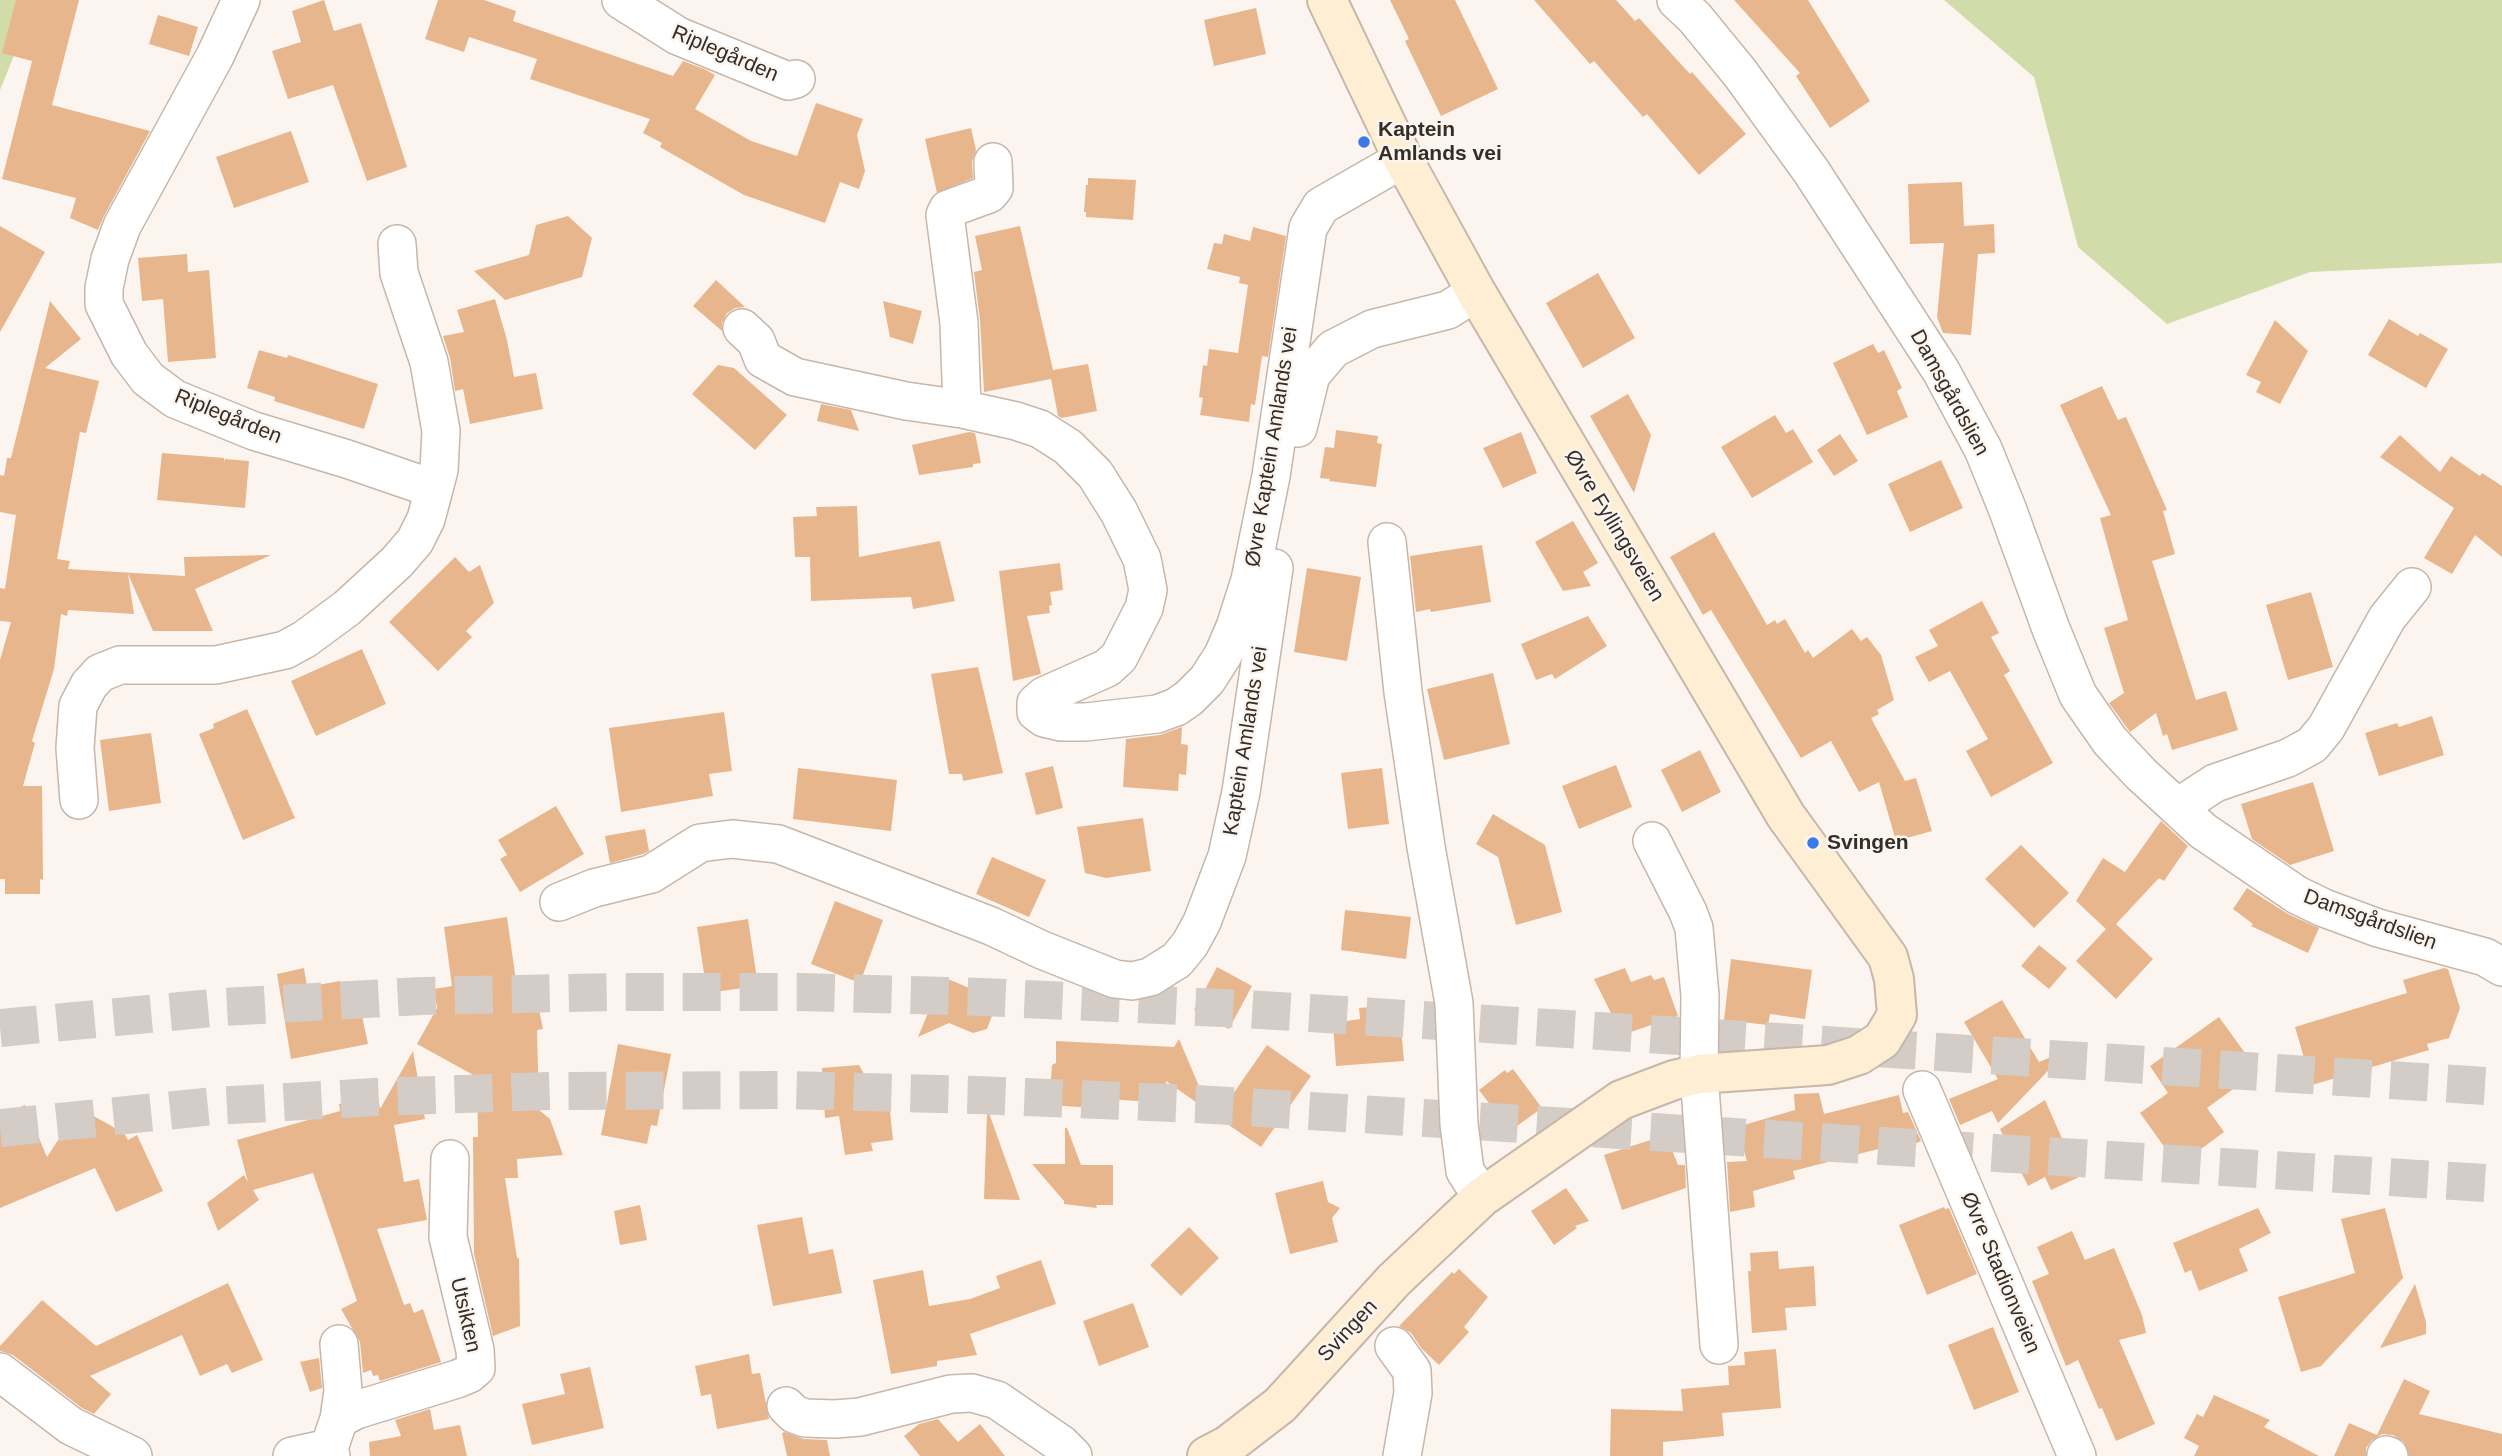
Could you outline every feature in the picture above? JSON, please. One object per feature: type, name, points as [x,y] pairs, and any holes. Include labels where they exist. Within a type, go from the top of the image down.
[{"type":"main road","name":"Øvre Fyllingsveien","points":[[1327,0],[1403,159],[1476,292],[1786,816],[1888,957],[1894,979],[1897,1015],[1882,1040]]},
{"type":"main road","name":"Svingen","points":[[1207,1456],[1228,1445],[1280,1405],[1394,1280],[1482,1197],[1621,1100],[1674,1080],[1699,1074],[1828,1065],[1859,1055],[1882,1040]]},
{"type":"street","name":"Riplegården","points":[[241,0],[215,56],[122,226],[110,259],[104,288],[104,304],[129,354],[148,379],[175,399],[254,431],[434,489]]},
{"type":"street","name":"Riplegården","points":[[621,0],[678,36],[788,81],[796,79]]},
{"type":"street","name":"Damsgårdslien","points":[[1676,0],[1695,18],[1740,73],[1811,171],[1941,371],[1983,449],[2050,629],[2078,695],[2110,741],[2141,774],[2203,831],[2297,895],[2378,928],[2485,957],[2502,967]]},
{"type":"street","name":"Øvre Kaptein Amlands vei","points":[[742,328],[756,341],[763,359],[795,377],[906,401],[962,409],[1040,429],[1069,447],[1095,474],[1119,512],[1136,545],[1146,574],[1148,590],[1144,608],[1119,657],[1107,668],[1044,696],[1036,704],[1037,712],[1044,719],[1086,722],[1146,715],[1176,708],[1207,680],[1223,655],[1250,580],[1271,476],[1308,228],[1321,206],[1403,159]]},
{"type":"street","points":[[962,409],[959,323],[945,215],[948,209],[989,194],[994,188],[993,162]]},
{"type":"street","points":[[79,800],[75,748],[78,706],[89,685],[100,673],[120,665],[216,665],[285,650],[305,639],[347,608],[397,562],[415,541],[426,519],[439,470],[441,431],[429,362],[399,273],[397,244]]},
{"type":"street","name":"Kaptein Amlands vei","points":[[559,902],[594,888],[651,874],[700,843],[732,839],[754,841],[778,844],[991,926],[1115,979],[1132,981],[1150,977],[1162,970],[1177,960],[1190,944],[1202,922],[1227,856],[1241,792],[1264,623],[1300,415],[1311,375],[1334,349],[1372,329],[1448,310],[1476,292]]},
{"type":"street","points":[[1387,542],[1404,692],[1426,847],[1454,1003],[1459,1124],[1465,1171],[1482,1197]]},
{"type":"street","points":[[2178,807],[2215,782],[2288,758],[2312,745],[2326,727],[2387,618],[2412,587]]},
{"type":"street","points":[[1652,841],[1694,929],[1700,996],[1699,1074],[1719,1345]]},
{"type":"street","name":"Øvre Stadionveien","points":[[1922,1090],[2077,1456]]},
{"type":"street","name":"Utsikten","points":[[292,1456],[333,1441],[356,1410],[457,1379],[476,1368],[475,1350],[448,1237],[450,1159]]},
{"type":"street","points":[[333,1441],[343,1391],[339,1343]]},
{"type":"street","points":[[1394,1346],[1412,1371],[1413,1393],[1402,1456]]},
{"type":"street","points":[[0,1372],[71,1426],[133,1456]]},
{"type":"street","points":[[786,1406],[794,1414],[805,1418],[835,1419],[860,1417],[951,1394],[972,1393],[997,1400],[1061,1444],[1073,1456]]},
{"type":"green space","points":[[0,0],[61,0],[15,53],[0,90]]},
{"type":"green space","points":[[1944,0],[2502,0],[2502,263],[2310,272],[2167,324],[2078,247],[2034,77]]},
{"type":"building","points":[[16,0],[79,0],[52,105],[150,131],[98,230],[70,218],[76,198],[2,179],[32,61],[2,53]]},
{"type":"building","points":[[324,0],[334,31],[361,23],[407,167],[367,181],[333,85],[288,99],[272,51],[301,42],[292,11]]},
{"type":"building","points":[[438,0],[484,0],[516,11],[513,21],[673,76],[683,61],[704,69],[715,75],[695,109],[751,141],[797,156],[816,103],[863,119],[857,135],[865,171],[859,189],[840,182],[825,223],[744,195],[660,147],[662,143],[643,133],[650,119],[530,79],[537,59],[469,37],[464,52],[425,39]]},
{"type":"building","points":[[1390,0],[1455,0],[1498,89],[1441,116],[1405,41],[1409,39]]},
{"type":"building","points":[[1534,0],[1616,0],[1635,21],[1639,18],[1690,74],[1692,72],[1746,134],[1699,175],[1647,114],[1643,117],[1594,61],[1590,64]]},
{"type":"building","points":[[1734,0],[1808,0],[1870,101],[1830,128],[1796,76],[1800,73]]},
{"type":"building","points":[[1256,8],[1266,54],[1214,66],[1204,20]]},
{"type":"building","points":[[158,15],[198,27],[189,56],[149,44]]},
{"type":"building","points":[[971,128],[976,150],[972,162],[973,178],[937,193],[925,139]]},
{"type":"building","points":[[291,131],[309,182],[234,208],[216,157]]},
{"type":"building","points":[[1088,178],[1136,180],[1133,220],[1086,217],[1084,212]]},
{"type":"building","points":[[1962,182],[1964,226],[1994,224],[1995,253],[1978,254],[1971,335],[1943,333],[1937,317],[1944,243],[1910,244],[1908,184]]},
{"type":"building","points":[[568,216],[592,238],[582,277],[505,300],[474,271],[529,255],[536,225]]},
{"type":"building","points":[[0,226],[45,252],[0,332]]},
{"type":"building","points":[[1020,226],[1053,370],[1088,364],[1097,411],[1062,418],[1058,416],[1051,379],[984,392],[974,272],[982,270],[975,236]]},
{"type":"building","points":[[1253,227],[1286,236],[1268,357],[1262,356],[1255,405],[1251,404],[1249,422],[1200,415],[1203,365],[1207,366],[1209,349],[1238,353],[1248,285],[1239,283],[1240,277],[1207,269],[1214,243],[1222,244],[1224,234],[1250,241]]},
{"type":"building","points":[[187,254],[188,272],[209,270],[216,358],[168,362],[163,299],[142,301],[138,258]]},
{"type":"building","points":[[1598,273],[1635,338],[1583,368],[1546,303]]},
{"type":"building","points":[[716,280],[745,307],[735,308],[727,313],[722,323],[722,331],[693,306]]},
{"type":"building","points":[[495,299],[514,377],[536,373],[543,409],[470,424],[463,389],[455,391],[450,358],[443,336],[464,332],[457,310]]},
{"type":"building","points":[[50,301],[81,339],[45,368],[99,381],[86,433],[80,432],[57,559],[70,561],[68,569],[185,576],[184,557],[271,555],[195,589],[213,631],[153,631],[128,574],[134,614],[68,610],[67,616],[61,614],[54,669],[32,741],[35,743],[23,786],[42,786],[43,880],[40,879],[40,894],[5,894],[5,879],[0,879],[0,660],[11,622],[0,621],[0,588],[5,589],[16,515],[0,512],[0,475],[4,476],[7,458],[11,458]]},
{"type":"building","points":[[883,301],[922,311],[913,344],[890,337]]},
{"type":"building","points":[[2389,319],[2448,349],[2426,388],[2368,355]]},
{"type":"building","points":[[2275,320],[2308,351],[2280,404],[2256,392],[2261,382],[2246,375]]},
{"type":"building","points":[[1873,344],[1878,353],[1884,350],[1902,388],[1897,391],[1908,417],[1867,435],[1833,363]]},
{"type":"building","points":[[259,350],[287,358],[288,355],[378,384],[364,429],[274,401],[275,397],[247,388]]},
{"type":"building","points":[[718,365],[734,368],[787,415],[755,450],[692,394]]},
{"type":"building","points":[[2102,386],[2118,420],[2126,417],[2167,510],[2163,511],[2175,554],[2152,561],[2196,700],[2226,691],[2238,730],[2172,750],[2167,734],[2163,736],[2156,713],[2130,732],[2109,703],[2124,693],[2104,628],[2128,620],[2100,518],[2111,515],[2060,405]]},
{"type":"building","points":[[1628,394],[1651,435],[1634,493],[1590,416]]},
{"type":"building","points":[[821,404],[851,410],[859,431],[817,421]]},
{"type":"building","points":[[1775,415],[1786,433],[1793,429],[1813,462],[1752,498],[1721,447]]},
{"type":"building","points":[[1336,430],[1378,436],[1377,443],[1382,444],[1376,487],[1320,478],[1325,447],[1334,448]]},
{"type":"building","points":[[969,432],[975,433],[981,463],[973,464],[973,467],[919,475],[912,445]]},
{"type":"building","points":[[1521,432],[1537,473],[1503,488],[1483,448]]},
{"type":"building","points":[[1840,434],[1858,461],[1834,476],[1817,450]]},
{"type":"building","points":[[2400,435],[2440,472],[2451,456],[2480,476],[2482,473],[2502,486],[2502,557],[2475,535],[2452,574],[2424,558],[2454,508],[2380,457]]},
{"type":"building","points":[[162,453],[224,458],[224,462],[225,459],[249,461],[245,508],[157,500]]},
{"type":"building","points":[[1941,460],[1963,508],[1910,532],[1888,484]]},
{"type":"building","points":[[857,506],[859,557],[940,541],[955,601],[913,609],[911,597],[811,601],[810,557],[795,557],[793,517],[817,516],[816,507]]},
{"type":"building","points":[[1573,521],[1598,563],[1583,572],[1591,586],[1563,591],[1535,542]]},
{"type":"building","points":[[1714,532],[1767,625],[1775,620],[1777,624],[1785,619],[1805,653],[1808,650],[1813,658],[1852,629],[1861,641],[1867,637],[1881,655],[1894,700],[1877,710],[1879,714],[1871,718],[1905,781],[1916,778],[1932,831],[1896,841],[1879,782],[1859,792],[1831,741],[1801,758],[1711,610],[1703,615],[1670,557]]},
{"type":"building","points":[[1482,545],[1491,602],[1416,612],[1410,556]]},
{"type":"building","points":[[455,557],[469,572],[480,565],[494,603],[466,631],[472,637],[438,671],[389,622]]},
{"type":"building","points":[[1060,563],[1063,590],[1050,592],[1050,613],[1027,616],[1041,674],[1013,681],[999,571]]},
{"type":"building","points":[[1307,568],[1361,577],[1347,661],[1294,652]]},
{"type":"building","points":[[2311,592],[2333,667],[2288,680],[2266,605]]},
{"type":"building","points":[[1982,601],[1999,633],[1991,637],[2010,671],[2004,675],[2053,763],[1991,797],[1966,751],[1988,739],[1950,671],[1929,682],[1915,657],[1938,646],[1929,630]]},
{"type":"building","points":[[1588,616],[1607,646],[1555,679],[1552,674],[1536,680],[1521,644]]},
{"type":"building","points":[[362,649],[386,704],[316,736],[291,681]]},
{"type":"building","points":[[978,667],[1003,773],[963,781],[962,774],[949,774],[931,674]]},
{"type":"building","points":[[1493,673],[1510,744],[1444,760],[1427,689]]},
{"type":"building","points":[[247,709],[295,818],[243,840],[199,734],[214,728],[213,724]]},
{"type":"building","points":[[724,712],[732,771],[709,774],[713,796],[621,812],[609,728]]},
{"type":"building","points":[[2432,716],[2444,755],[2379,776],[2365,733],[2397,723],[2399,727]]},
{"type":"building","points":[[1182,727],[1181,744],[1188,745],[1186,775],[1179,774],[1178,791],[1123,787],[1126,739],[1160,735]]},
{"type":"building","points":[[151,733],[161,803],[109,811],[100,740]]},
{"type":"building","points":[[1700,750],[1721,792],[1682,812],[1661,770]]},
{"type":"building","points":[[1616,765],[1632,807],[1579,829],[1562,786]]},
{"type":"building","points":[[1053,766],[1063,808],[1036,815],[1025,773]]},
{"type":"building","points":[[798,768],[897,780],[891,831],[793,819]]},
{"type":"building","points":[[1382,768],[1389,824],[1348,829],[1341,773]]},
{"type":"building","points":[[2313,782],[2334,851],[2290,865],[2252,839],[2241,804]]},
{"type":"building","points":[[556,806],[584,854],[520,892],[500,859],[507,855],[498,840]]},
{"type":"building","points":[[1493,814],[1545,845],[1562,912],[1516,925],[1498,857],[1476,844]]},
{"type":"building","points":[[1143,818],[1151,871],[1106,878],[1085,873],[1077,827]]},
{"type":"building","points":[[2161,821],[2188,846],[2164,881],[2159,878],[2116,924],[2153,959],[2116,999],[2076,961],[2106,929],[2076,901],[2103,858],[2125,872]]},
{"type":"building","points":[[645,829],[649,851],[610,863],[605,836]]},
{"type":"building","points":[[2021,845],[2069,893],[2034,928],[1985,879]]},
{"type":"building","points":[[992,857],[1046,880],[1029,917],[976,894]]},
{"type":"building","points":[[2247,888],[2288,914],[2319,928],[2308,953],[2251,926],[2253,924],[2233,909]]},
{"type":"building","points":[[835,901],[883,920],[860,983],[811,964]]},
{"type":"building","points":[[1345,910],[1411,917],[1406,959],[1341,950]]},
{"type":"building","points":[[507,917],[517,988],[534,985],[543,1029],[537,1030],[539,1110],[550,1119],[563,1155],[517,1159],[518,1178],[505,1178],[519,1258],[520,1326],[493,1336],[474,1254],[473,1137],[478,1137],[477,1077],[417,1044],[437,1008],[434,989],[452,986],[444,927]]},
{"type":"building","points":[[748,919],[758,986],[707,993],[697,927]]},
{"type":"building","points":[[2039,945],[2067,968],[2049,989],[2021,966]]},
{"type":"building","points":[[1731,959],[1812,970],[1805,1019],[1770,1014],[1768,1025],[1724,1020]]},
{"type":"building","points":[[1217,967],[1252,986],[1229,1029],[1194,1010]]},
{"type":"building","points":[[304,968],[307,987],[340,981],[346,1013],[361,1011],[368,1044],[291,1059],[277,974]]},
{"type":"building","points":[[1625,968],[1631,982],[1651,975],[1654,980],[1664,977],[1678,1016],[1622,1035],[1594,979]]},
{"type":"building","points":[[2448,969],[2460,1008],[2449,1038],[2427,1044],[2429,1050],[2312,1085],[2295,1027],[2407,993],[2403,980]]},
{"type":"building","points":[[943,977],[991,997],[995,1008],[987,1029],[973,1033],[949,1023],[918,1037]]},
{"type":"building","points":[[2002,1000],[2039,1062],[2068,1050],[1998,1123],[1992,1111],[1960,1125],[1949,1099],[1998,1079],[1964,1022]]},
{"type":"building","points":[[1399,1005],[1404,1061],[1336,1066],[1333,1023],[1360,1019],[1359,1008]]},
{"type":"building","points":[[2219,1017],[2258,1071],[2207,1108],[2224,1132],[2178,1166],[2140,1113],[2168,1093],[2150,1066]]},
{"type":"building","points":[[1179,1039],[1210,1112],[1166,1081],[1164,1103],[1109,1099],[1109,1109],[1049,1105],[1052,1065],[1056,1063],[1056,1041],[1174,1047]]},
{"type":"building","points":[[618,1044],[671,1054],[657,1126],[651,1125],[647,1144],[601,1135]]},
{"type":"building","points":[[1267,1045],[1311,1076],[1261,1147],[1217,1117]]},
{"type":"building","points":[[413,1051],[425,1119],[394,1125],[404,1182],[419,1179],[427,1220],[377,1229],[404,1305],[410,1303],[414,1313],[423,1309],[441,1362],[380,1381],[378,1375],[373,1376],[371,1370],[363,1373],[360,1342],[341,1309],[357,1301],[313,1173],[253,1190],[259,1200],[218,1231],[207,1203],[244,1175],[248,1182],[237,1140],[340,1111],[339,1104],[378,1096],[380,1109]]},
{"type":"building","points":[[859,1065],[865,1076],[880,1082],[888,1092],[893,1140],[871,1143],[873,1151],[845,1155],[839,1116],[825,1118],[822,1068]]},
{"type":"building","points":[[1513,1069],[1542,1108],[1510,1131],[1479,1090],[1505,1070],[1507,1073]]},
{"type":"building","points":[[1819,1093],[1824,1114],[1899,1095],[1903,1113],[1908,1112],[1921,1141],[1914,1144],[1913,1140],[1793,1171],[1795,1179],[1753,1191],[1755,1207],[1730,1212],[1727,1162],[1747,1161],[1737,1127],[1795,1110],[1794,1094]]},
{"type":"building","points":[[2045,1100],[2079,1177],[2051,1190],[2045,1177],[2028,1186],[2000,1129]]},
{"type":"building","points":[[25,1105],[47,1157],[79,1108],[124,1133],[128,1140],[137,1135],[163,1191],[116,1212],[95,1168],[0,1208],[0,1116]]},
{"type":"building","points":[[989,1113],[1020,1200],[984,1199]]},
{"type":"building","points":[[1065,1128],[1081,1165],[1113,1165],[1113,1205],[1096,1205],[1097,1208],[1064,1204],[1032,1164],[1065,1164]]},
{"type":"building","points":[[1666,1135],[1678,1165],[1685,1165],[1686,1188],[1622,1210],[1604,1155]]},
{"type":"building","points":[[1323,1181],[1328,1202],[1340,1208],[1332,1218],[1338,1242],[1290,1254],[1275,1193]]},
{"type":"building","points":[[1566,1188],[1589,1221],[1575,1226],[1577,1228],[1554,1245],[1531,1211]]},
{"type":"building","points":[[640,1205],[647,1240],[620,1245],[614,1211]]},
{"type":"building","points":[[1944,1207],[1949,1208],[1977,1274],[1927,1295],[1899,1225]]},
{"type":"building","points":[[2258,1208],[2271,1233],[2239,1249],[2248,1271],[2199,1291],[2191,1270],[2185,1273],[2173,1243]]},
{"type":"building","points":[[2385,1208],[2403,1278],[2321,1366],[2301,1372],[2278,1297],[2355,1273],[2341,1219]]},
{"type":"building","points":[[802,1217],[809,1254],[833,1249],[842,1293],[773,1306],[757,1225]]},
{"type":"building","points":[[1189,1227],[1219,1258],[1181,1296],[1150,1265]]},
{"type":"building","points":[[2072,1231],[2085,1260],[2114,1248],[2142,1315],[2146,1333],[2119,1340],[2155,1424],[2116,1441],[2078,1360],[2066,1366],[2032,1281],[2049,1274],[2037,1247]]},
{"type":"building","points":[[1778,1251],[1779,1269],[1814,1266],[1816,1306],[1785,1308],[1787,1330],[1752,1333],[1748,1271],[1751,1271],[1750,1253]]},
{"type":"building","points":[[1041,1260],[1056,1304],[970,1334],[977,1355],[937,1361],[937,1366],[891,1374],[873,1280],[923,1270],[929,1306],[970,1299],[1000,1288],[996,1276]]},
{"type":"building","points":[[1459,1269],[1488,1297],[1464,1327],[1469,1332],[1439,1365],[1422,1349],[1411,1333],[1399,1326],[1452,1272],[1454,1274]]},
{"type":"building","points":[[228,1283],[263,1360],[232,1373],[227,1364],[200,1376],[182,1335],[90,1376],[111,1394],[94,1414],[82,1408],[13,1355],[0,1351],[0,1346],[42,1300],[96,1346]]},
{"type":"building","points":[[2415,1284],[2426,1322],[2426,1334],[2380,1348]]},
{"type":"building","points":[[1133,1303],[1149,1347],[1099,1366],[1083,1321]]},
{"type":"building","points":[[1993,1327],[2019,1392],[1974,1410],[1948,1345]]},
{"type":"building","points":[[1776,1349],[1781,1408],[1722,1413],[1724,1436],[1663,1442],[1663,1456],[1610,1456],[1611,1409],[1683,1411],[1681,1389],[1729,1385],[1728,1366],[1745,1365],[1744,1352]]},
{"type":"building","points":[[749,1354],[752,1374],[760,1373],[769,1419],[717,1429],[711,1394],[701,1396],[695,1366]]},
{"type":"building","points":[[319,1358],[322,1388],[310,1392],[300,1362]]},
{"type":"building","points":[[590,1367],[604,1428],[532,1445],[522,1404],[565,1394],[560,1374]]},
{"type":"building","points":[[2404,1379],[2430,1391],[2419,1414],[2502,1434],[2502,1456],[2409,1456],[2404,1442],[2393,1435],[2382,1434],[2366,1448],[2366,1456],[2334,1456],[2349,1423],[2377,1435]]},
{"type":"building","points":[[2214,1395],[2270,1420],[2264,1427],[2319,1456],[2194,1456],[2199,1446],[2184,1438],[2197,1414],[2203,1417]]},
{"type":"building","points":[[430,1409],[434,1430],[460,1425],[467,1456],[370,1456],[369,1442],[401,1436],[395,1420]]},
{"type":"building","points":[[938,1419],[958,1442],[980,1424],[1005,1456],[920,1456],[904,1436],[919,1424]]},
{"type":"building","points":[[782,1433],[804,1439],[827,1440],[830,1456],[787,1456]]},
{"type":"tunnel","points":[[0,1028],[223,1007],[422,996],[801,992],[1245,1009],[2502,1087]]},
{"type":"tunnel","points":[[0,1128],[214,1106],[375,1097],[550,1091],[787,1090],[1196,1104],[2502,1184]]},
{"type":"place","name":"Kaptein Amlands vei","points":[[1364,142]]},
{"type":"place","name":"Svingen","points":[[1813,843]]}]
